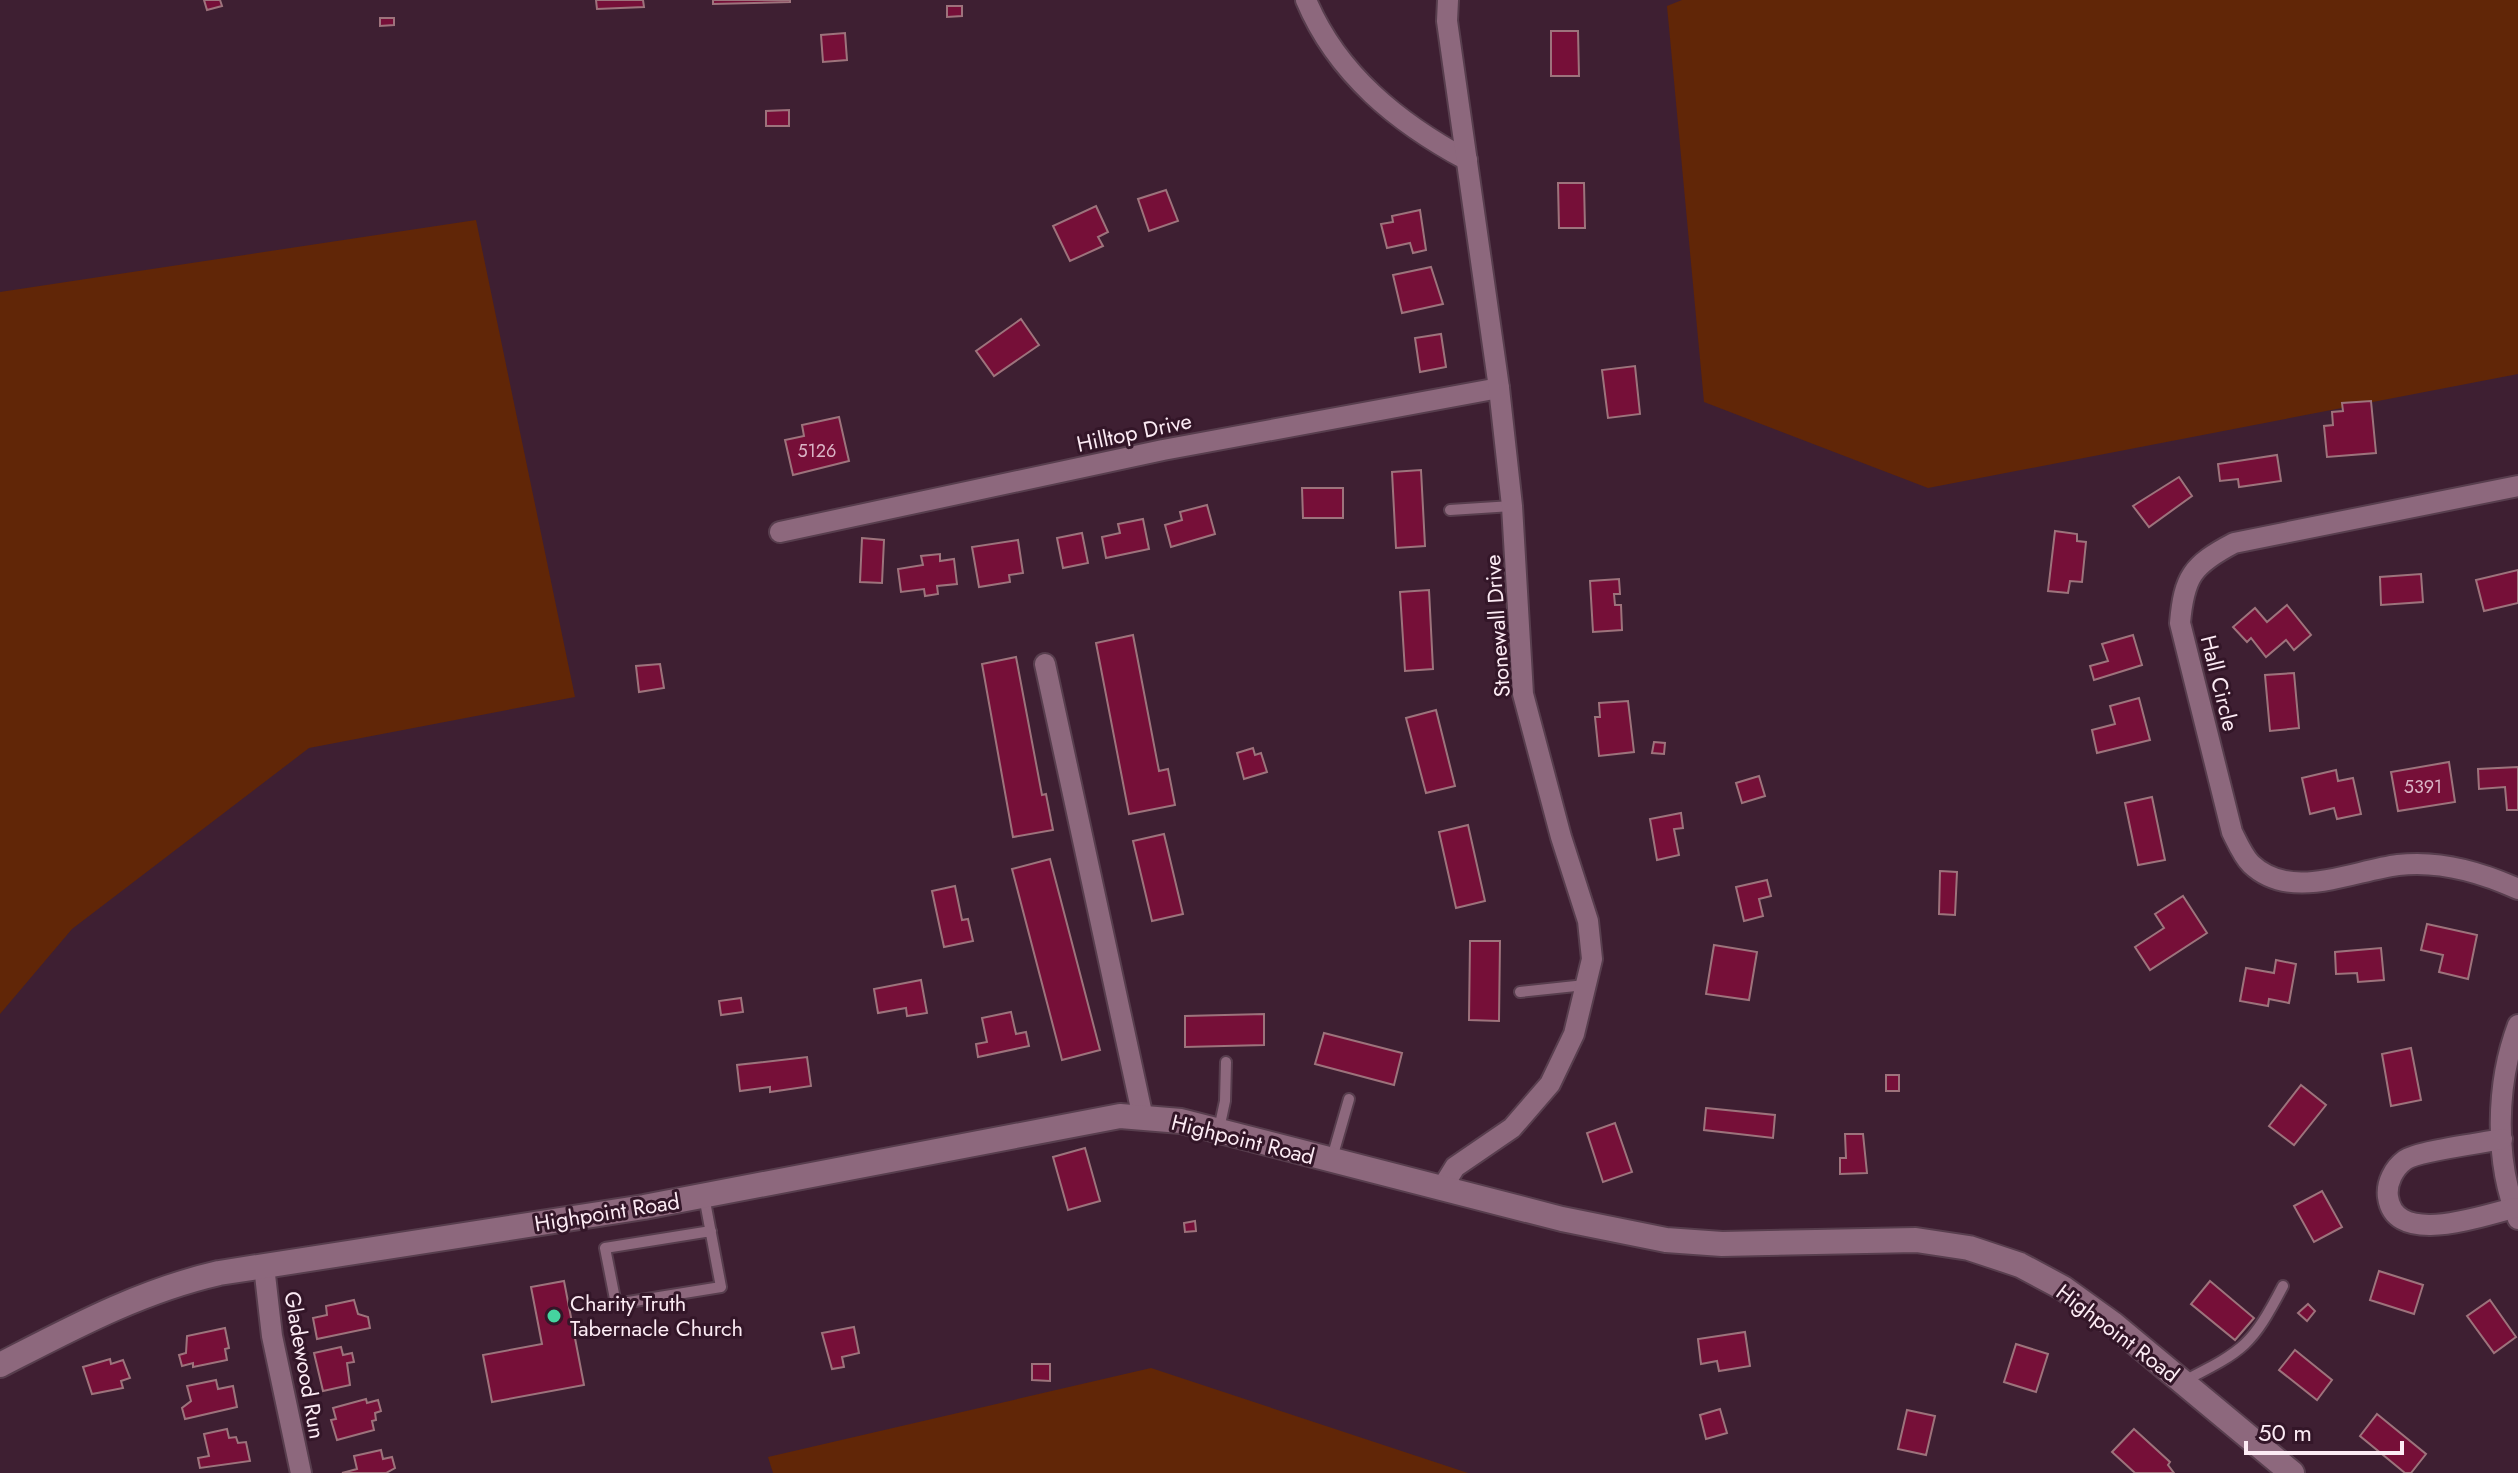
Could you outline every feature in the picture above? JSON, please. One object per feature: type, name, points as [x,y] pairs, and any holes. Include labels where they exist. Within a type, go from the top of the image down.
[{"type":"street","points":[[1306,0],[1315,22],[1344,64],[1382,105],[1422,136],[1467,160]]},
{"type":"street","name":"Stonewall Drive","points":[[1442,1188],[1455,1167],[1512,1128],[1550,1084],[1574,1034],[1592,959],[1588,921],[1561,837],[1523,694],[1512,506],[1499,388],[1447,21],[1448,0]]},
{"type":"street","name":"Hilltop Drive","points":[[780,532],[1163,450],[1499,388]]},
{"type":"street","name":"Hall Circle","points":[[2518,486],[2234,543],[2202,559],[2183,588],[2180,623],[2232,832],[2249,863],[2271,878],[2298,884],[2401,865],[2462,868],[2518,889]]},
{"type":"street","points":[[1045,664],[1143,1118]]},
{"type":"street","points":[[2502,1139],[2407,1158],[2391,1174],[2388,1199],[2401,1220],[2421,1228],[2516,1214],[2502,1139],[2504,1083],[2518,1025]]},
{"type":"street","name":"Highpoint Road","points":[[0,1365],[110,1308],[171,1284],[264,1266],[704,1196],[1120,1116],[1181,1121],[1562,1219],[1666,1240],[1722,1244],[1916,1240],[1969,1248],[2020,1265],[2063,1288],[2292,1473]]},
{"type":"street","name":"Gladewood Run","points":[[264,1266],[272,1336],[301,1473]]},
{"type":"lane","points":[[1450,510],[1512,506]]},
{"type":"lane","points":[[1520,992],[1585,985]]},
{"type":"lane","points":[[1218,1131],[1225,1101],[1226,1062]]},
{"type":"lane","points":[[1331,1160],[1349,1099]]},
{"type":"lane","points":[[704,1196],[711,1231],[721,1287],[616,1304],[605,1248],[711,1231]]},
{"type":"lane","points":[[2182,1382],[2233,1355],[2254,1338],[2283,1286]]},
{"type":"shaded area","points":[[1682,0],[2518,0],[2518,374],[1928,488],[1704,402],[1667,6]]},
{"type":"shaded area","points":[[476,220],[575,697],[309,748],[72,929],[0,1014],[0,292]]},
{"type":"shaded area","points":[[1151,1368],[1468,1473],[773,1473],[768,1457]]},
{"type":"building","points":[[204,0],[220,0],[222,6],[207,10]]},
{"type":"building","points":[[596,0],[643,0],[644,7],[597,9]]},
{"type":"building","points":[[713,0],[790,0],[790,2],[713,4]]},
{"type":"building","points":[[947,6],[962,6],[962,16],[947,17]]},
{"type":"building","points":[[380,18],[394,18],[394,25],[380,26]]},
{"type":"building","points":[[1551,31],[1578,31],[1579,76],[1551,76]]},
{"type":"building","points":[[845,33],[847,60],[823,62],[821,35]]},
{"type":"building","points":[[789,110],[789,126],[766,126],[766,111]]},
{"type":"building","points":[[1558,183],[1584,183],[1585,228],[1559,228]]},
{"type":"building","points":[[1166,190],[1178,221],[1149,231],[1138,199]]},
{"type":"building","points":[[1096,206],[1108,232],[1098,237],[1103,246],[1070,261],[1053,226]]},
{"type":"building","points":[[1420,210],[1426,250],[1413,253],[1410,243],[1387,248],[1381,224],[1393,222],[1392,216]]},
{"type":"building","points":[[1431,267],[1443,304],[1402,313],[1393,275]]},
{"type":"building","points":[[1021,319],[1039,345],[994,376],[976,351]]},
{"type":"building","points":[[1441,334],[1446,367],[1420,372],[1415,338]]},
{"type":"building","points":[[1635,366],[1640,414],[1608,418],[1602,370]]},
{"type":"building","points":[[2371,401],[2376,453],[2327,457],[2324,426],[2333,425],[2332,412],[2343,411],[2342,403]]},
{"type":"building","points":[[839,417],[849,461],[793,475],[785,440],[804,436],[802,425]]},
{"type":"building","points":[[2277,455],[2281,481],[2239,487],[2238,479],[2220,481],[2218,464]]},
{"type":"building","points":[[1421,470],[1425,546],[1396,548],[1392,472]]},
{"type":"building","points":[[2179,477],[2192,496],[2149,527],[2133,506]]},
{"type":"building","points":[[1302,488],[1343,488],[1343,518],[1303,518]]},
{"type":"building","points":[[1207,505],[1215,534],[1171,547],[1165,525],[1182,520],[1180,512]]},
{"type":"building","points":[[1143,519],[1149,549],[1106,558],[1102,537],[1120,533],[1118,524]]},
{"type":"building","points":[[2055,531],[2077,534],[2077,541],[2086,542],[2082,582],[2070,581],[2068,593],[2048,591]]},
{"type":"building","points":[[1082,533],[1088,563],[1063,568],[1057,538]]},
{"type":"building","points":[[862,538],[884,540],[882,583],[860,582]]},
{"type":"building","points":[[1018,540],[1023,573],[1009,575],[1010,582],[979,587],[972,547]]},
{"type":"building","points":[[940,554],[940,561],[954,559],[957,584],[937,586],[938,594],[925,596],[924,589],[901,592],[898,569],[923,565],[921,556]]},
{"type":"building","points":[[2518,570],[2518,603],[2484,611],[2476,580]]},
{"type":"building","points":[[2421,574],[2423,602],[2381,605],[2380,577]]},
{"type":"building","points":[[1619,579],[1620,594],[1614,594],[1615,605],[1621,605],[1622,630],[1593,632],[1590,581]]},
{"type":"building","points":[[1429,590],[1433,669],[1405,671],[1400,592]]},
{"type":"building","points":[[2287,605],[2311,635],[2294,650],[2286,640],[2266,657],[2251,638],[2247,642],[2233,627],[2255,608],[2267,622]]},
{"type":"building","points":[[1133,635],[1159,771],[1168,769],[1175,805],[1129,814],[1096,643]]},
{"type":"building","points":[[2133,635],[2142,665],[2094,680],[2090,666],[2108,661],[2102,644]]},
{"type":"building","points":[[1016,657],[1042,795],[1046,794],[1053,830],[1013,837],[982,664]]},
{"type":"building","points":[[660,664],[664,688],[639,692],[636,666]]},
{"type":"building","points":[[2294,673],[2299,728],[2270,731],[2265,675]]},
{"type":"building","points":[[2139,698],[2150,740],[2097,753],[2092,730],[2115,724],[2110,706]]},
{"type":"building","points":[[1628,701],[1634,752],[1599,756],[1595,717],[1600,717],[1599,703]]},
{"type":"building","points":[[1436,710],[1455,786],[1426,793],[1406,718]]},
{"type":"building","points":[[1654,742],[1665,743],[1664,754],[1652,753]]},
{"type":"building","points":[[1253,748],[1255,755],[1261,753],[1267,772],[1244,779],[1237,753]]},
{"type":"building","points":[[2449,762],[2455,802],[2398,811],[2391,772]]},
{"type":"building","points":[[2518,767],[2518,810],[2507,810],[2505,787],[2479,789],[2478,769]]},
{"type":"building","points":[[2336,770],[2338,781],[2353,778],[2361,814],[2337,819],[2334,808],[2310,814],[2302,778]]},
{"type":"building","points":[[1759,776],[1765,796],[1742,803],[1736,783]]},
{"type":"building","points":[[2152,797],[2165,860],[2138,865],[2125,803]]},
{"type":"building","points":[[1681,813],[1683,828],[1674,829],[1679,855],[1657,860],[1650,819]]},
{"type":"building","points":[[1468,825],[1485,901],[1456,908],[1439,832]]},
{"type":"building","points":[[1164,834],[1183,914],[1152,921],[1133,841]]},
{"type":"building","points":[[1050,859],[1100,1050],[1062,1060],[1012,869]]},
{"type":"building","points":[[1940,871],[1957,872],[1955,915],[1939,914]]},
{"type":"building","points":[[1767,880],[1771,896],[1759,899],[1763,916],[1744,921],[1736,887]]},
{"type":"building","points":[[955,886],[962,920],[968,919],[973,941],[944,947],[932,891]]},
{"type":"building","points":[[2183,896],[2207,933],[2150,970],[2135,947],[2164,928],[2155,914]]},
{"type":"building","points":[[2427,924],[2477,935],[2468,979],[2439,972],[2443,955],[2421,950]]},
{"type":"building","points":[[1470,941],[1500,941],[1499,1021],[1469,1020]]},
{"type":"building","points":[[1714,945],[1757,952],[1749,1000],[1706,994]]},
{"type":"building","points":[[2381,948],[2384,980],[2358,982],[2357,973],[2336,974],[2335,952]]},
{"type":"building","points":[[2276,960],[2296,964],[2289,1003],[2269,999],[2268,1006],[2240,1001],[2246,968],[2274,973]]},
{"type":"building","points":[[921,980],[927,1013],[907,1016],[906,1008],[878,1013],[874,989]]},
{"type":"building","points":[[741,998],[743,1012],[721,1015],[719,1001]]},
{"type":"building","points":[[1011,1012],[1016,1034],[1026,1032],[1029,1046],[978,1057],[976,1044],[987,1042],[982,1018]]},
{"type":"building","points":[[1264,1014],[1264,1045],[1185,1047],[1185,1016]]},
{"type":"building","points":[[1324,1033],[1402,1053],[1394,1085],[1315,1064]]},
{"type":"building","points":[[2411,1048],[2421,1100],[2391,1106],[2382,1054]]},
{"type":"building","points":[[807,1057],[811,1086],[770,1092],[770,1087],[740,1091],[737,1065]]},
{"type":"building","points":[[1886,1075],[1899,1075],[1899,1091],[1886,1091]]},
{"type":"building","points":[[2301,1085],[2326,1105],[2294,1145],[2269,1126]]},
{"type":"building","points":[[1706,1108],[1775,1115],[1773,1138],[1704,1130]]},
{"type":"building","points":[[1615,1123],[1632,1172],[1603,1182],[1587,1133]]},
{"type":"building","points":[[1845,1134],[1863,1134],[1867,1173],[1840,1174],[1840,1158],[1846,1158]]},
{"type":"building","points":[[1085,1148],[1100,1201],[1068,1210],[1053,1157]]},
{"type":"building","points":[[2322,1191],[2342,1227],[2314,1242],[2294,1206]]},
{"type":"building","points":[[1195,1221],[1196,1231],[1185,1232],[1184,1223]]},
{"type":"building","points":[[2379,1271],[2423,1285],[2414,1314],[2370,1300]]},
{"type":"building","name":"Charity Truth Tabernacle Church","points":[[564,1281],[584,1385],[492,1402],[483,1355],[542,1344],[531,1287]]},
{"type":"building","points":[[2210,1281],[2254,1318],[2235,1340],[2191,1304]]},
{"type":"building","points":[[354,1300],[358,1314],[368,1317],[370,1328],[317,1339],[313,1318],[327,1315],[326,1306]]},
{"type":"building","points":[[2490,1300],[2516,1337],[2494,1353],[2467,1316]]},
{"type":"building","points":[[2308,1304],[2315,1311],[2307,1321],[2298,1313]]},
{"type":"building","points":[[854,1327],[859,1353],[842,1357],[844,1367],[832,1369],[822,1333]]},
{"type":"building","points":[[225,1328],[229,1348],[225,1349],[227,1360],[193,1367],[193,1363],[182,1366],[179,1355],[186,1353],[187,1336]]},
{"type":"building","points":[[1745,1332],[1750,1366],[1719,1371],[1717,1361],[1701,1364],[1698,1339]]},
{"type":"building","points":[[2016,1344],[2048,1354],[2036,1392],[2004,1382]]},
{"type":"building","points":[[341,1347],[343,1355],[352,1353],[354,1362],[347,1363],[350,1385],[323,1391],[314,1353]]},
{"type":"building","points":[[2295,1350],[2332,1380],[2317,1400],[2279,1370]]},
{"type":"building","points":[[110,1359],[111,1364],[123,1360],[130,1378],[121,1381],[123,1388],[92,1394],[83,1367]]},
{"type":"building","points":[[1032,1364],[1050,1364],[1050,1381],[1032,1380]]},
{"type":"building","points":[[216,1380],[218,1389],[233,1386],[237,1407],[185,1419],[182,1408],[191,1401],[187,1386]]},
{"type":"building","points":[[366,1399],[367,1403],[378,1400],[381,1411],[375,1413],[376,1420],[372,1421],[374,1430],[337,1440],[331,1420],[336,1419],[333,1408]]},
{"type":"building","points":[[1720,1409],[1727,1433],[1706,1439],[1700,1415]]},
{"type":"building","points":[[1907,1410],[1935,1416],[1926,1455],[1898,1449]]},
{"type":"building","points":[[2377,1414],[2426,1454],[2411,1473],[2405,1473],[2360,1436]]},
{"type":"building","points":[[227,1429],[229,1438],[236,1437],[238,1443],[246,1442],[250,1461],[200,1468],[198,1458],[209,1456],[204,1434]]},
{"type":"building","points":[[2134,1429],[2170,1462],[2168,1465],[2174,1473],[2135,1473],[2112,1452]]},
{"type":"building","points":[[381,1450],[383,1459],[392,1457],[395,1468],[386,1473],[342,1473],[357,1469],[354,1456]]},
{"type":"place","name":"Charity Truth Tabernacle Church","points":[[554,1316]]}]
